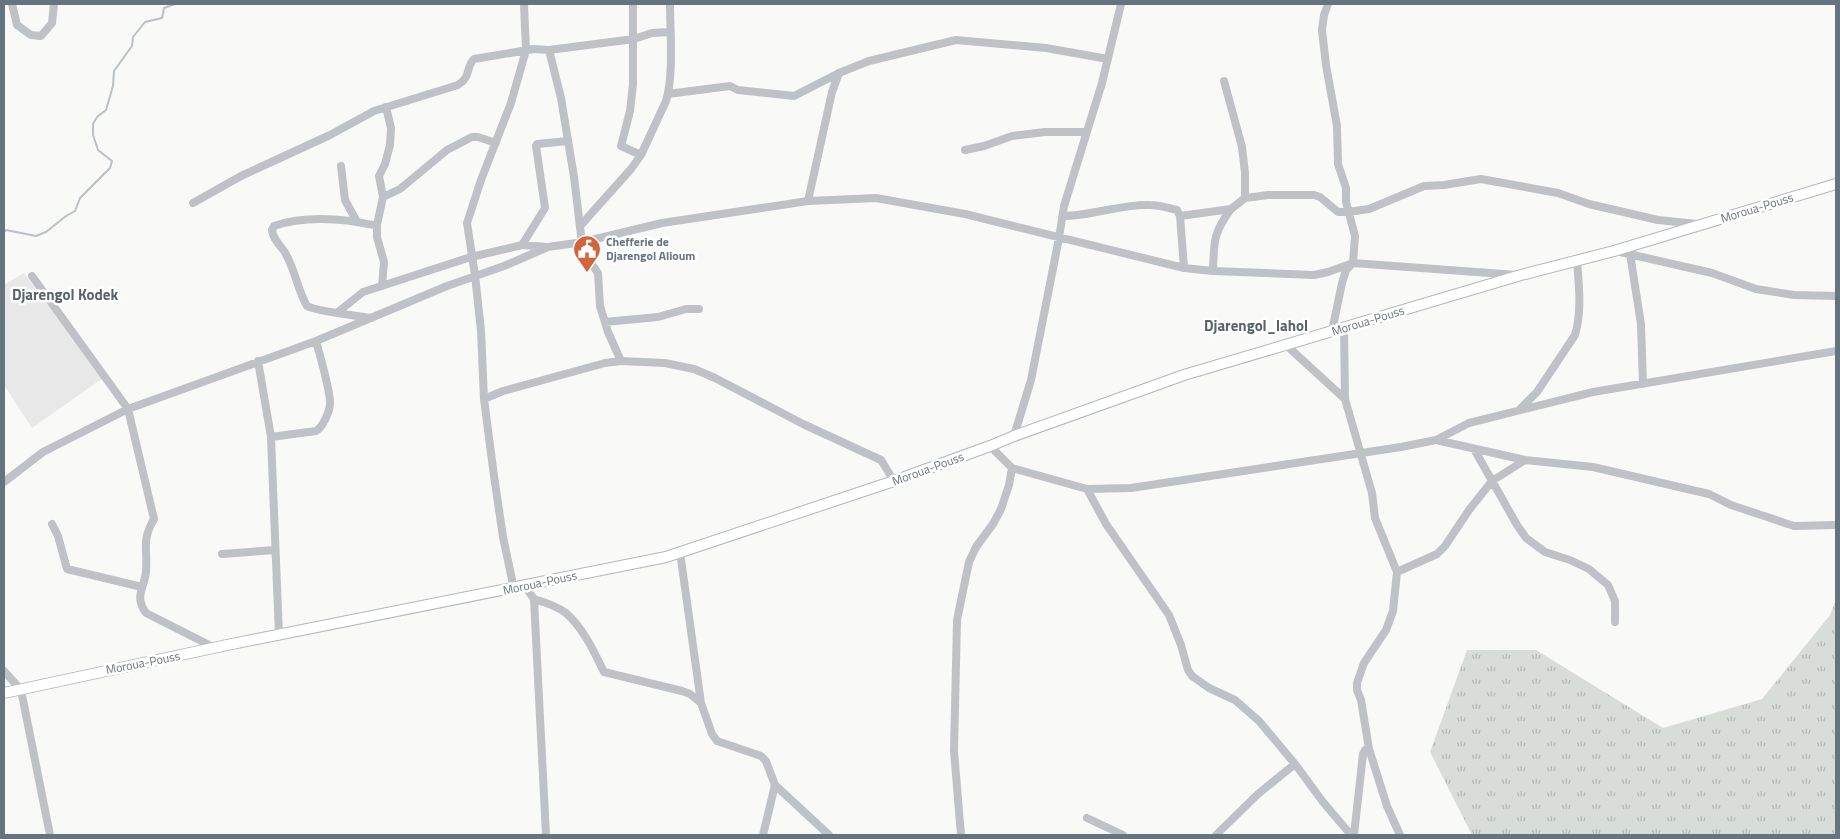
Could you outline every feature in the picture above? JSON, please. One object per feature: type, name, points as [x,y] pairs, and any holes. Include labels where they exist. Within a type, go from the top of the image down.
[{"type":"main road","name":"Moroua-Pouss","points":[[4,693],[666,557],[894,481],[1184,375],[1836,184]]},
{"type":"street","points":[[12,4],[17,25],[25,32],[35,36],[41,36],[52,23],[54,4]]},
{"type":"street","points":[[514,589],[502,528],[484,399],[481,330],[475,275],[467,229],[469,217],[511,103],[526,50],[524,4]]},
{"type":"street","points":[[633,4],[632,101],[621,146],[640,155]]},
{"type":"street","points":[[581,225],[631,169],[640,155],[668,94],[670,4]]},
{"type":"street","points":[[1014,436],[1031,380],[1064,206],[1108,58],[1121,4]]},
{"type":"street","points":[[1328,4],[1322,30],[1329,88],[1337,126],[1338,164],[1346,188],[1346,202],[1355,234],[1353,263],[1346,270],[1342,282],[1332,332]]},
{"type":"street","points":[[193,203],[241,176],[330,135],[374,111],[458,85],[466,78],[471,62],[474,59],[526,50],[549,50],[634,40],[652,32],[670,32]]},
{"type":"street","points":[[668,94],[730,86],[738,90],[794,96],[839,72],[884,57],[956,40],[1046,48],[1108,58]]},
{"type":"street","points":[[549,50],[561,98],[581,225],[583,252],[586,259],[598,273],[598,298],[605,322],[621,361]]},
{"type":"street","points":[[808,201],[832,92],[839,72]]},
{"type":"street","points":[[1224,81],[1242,147],[1245,198]]},
{"type":"street","points":[[382,286],[384,262],[377,237],[377,225],[382,197],[379,176],[385,164],[390,145],[391,128],[386,107]]},
{"type":"street","points":[[965,150],[1020,135],[1045,132],[1086,132]]},
{"type":"street","points":[[382,197],[400,189],[447,150],[472,137],[496,143]]},
{"type":"street","points":[[522,245],[545,208],[536,146],[568,141]]},
{"type":"street","points":[[341,166],[346,200],[357,222]]},
{"type":"street","points":[[1213,272],[1214,244],[1220,224],[1231,209],[1245,198],[1268,195],[1308,194],[1320,197],[1338,212],[1348,212],[1369,209],[1424,186],[1481,179],[1558,194],[1589,204],[1658,220],[1703,224]]},
{"type":"street","points":[[338,312],[363,292],[471,257],[522,245],[548,247],[583,242],[662,222],[808,201],[876,198],[965,214],[1184,268],[1213,272],[1314,275],[1353,263],[1522,275]]},
{"type":"street","points":[[1063,216],[1083,215],[1110,209],[1150,205],[1177,210],[1180,216],[1184,268]]},
{"type":"street","points":[[1180,216],[1231,209]]},
{"type":"street","points":[[371,318],[313,310],[307,306],[293,269],[274,237],[272,230],[274,226],[279,224],[305,219],[377,225]]},
{"type":"street","points":[[4,482],[43,452],[128,409],[316,341],[447,286],[504,266],[548,247]]},
{"type":"street","points":[[1614,250],[1712,273],[1756,289],[1794,295],[1836,296]]},
{"type":"street","points":[[1630,254],[1641,324],[1643,384]]},
{"type":"street","points":[[1519,410],[1537,392],[1575,335],[1580,305],[1577,261]]},
{"type":"street","points":[[32,276],[128,409],[154,519],[146,536],[146,572],[140,600],[141,605],[146,612],[216,648]]},
{"type":"street","points":[[605,322],[658,317],[686,310],[699,309]]},
{"type":"street","points":[[1344,328],[1345,399],[1372,493],[1375,518],[1397,572],[1395,604],[1391,618],[1386,630],[1364,663],[1358,683],[1358,696],[1361,700],[1369,749],[1387,806],[1400,835]]},
{"type":"street","points":[[271,438],[312,432],[320,428],[322,424],[329,408],[330,400],[316,341]]},
{"type":"street","points":[[1286,345],[1345,399]]},
{"type":"street","points":[[990,446],[1012,468],[1087,489],[1131,488],[1436,440],[1469,423],[1593,392],[1836,351]]},
{"type":"street","points":[[258,361],[271,438],[279,636]]},
{"type":"street","points":[[484,399],[503,391],[595,365],[621,361],[665,362],[694,369],[715,378],[803,424],[881,460],[894,481]]},
{"type":"street","points":[[1436,440],[1525,460],[1593,467],[1709,494],[1738,508],[1794,526],[1836,525]]},
{"type":"street","points":[[1474,449],[1517,525],[1531,543],[1545,552],[1580,564],[1608,585],[1615,601],[1614,622]]},
{"type":"street","points":[[1397,572],[1411,564],[1431,557],[1445,546],[1469,510],[1492,481],[1525,460]]},
{"type":"street","points":[[961,835],[954,751],[957,620],[969,562],[976,547],[993,524],[1001,509],[1009,485],[1012,468]]},
{"type":"street","points":[[1087,489],[1106,524],[1168,615],[1181,645],[1188,670],[1192,676],[1209,688],[1235,700],[1246,708],[1295,764],[1322,802],[1352,835]]},
{"type":"street","points":[[52,524],[58,536],[67,569],[142,587]]},
{"type":"street","points":[[222,554],[276,550]]},
{"type":"street","points":[[680,552],[702,703],[712,734],[717,741],[761,756],[766,761],[775,786],[829,835]]},
{"type":"street","points":[[525,586],[534,598],[565,613],[588,642],[604,672],[682,691],[690,694],[702,703]]},
{"type":"street","points":[[534,598],[546,835]]},
{"type":"street","points":[[4,672],[21,690],[50,835]]},
{"type":"street","points":[[1352,835],[1363,754],[1365,750],[1369,749]]},
{"type":"street","points":[[1216,835],[1258,794],[1295,764]]},
{"type":"street","points":[[763,835],[775,786]]},
{"type":"street","points":[[1087,818],[1123,835]]},
{"type":"shaded area","points":[[24,273],[103,378],[32,428],[4,385],[4,285]]},
{"type":"green space","points":[[1836,600],[1836,835],[1472,835],[1430,752],[1467,650],[1536,650],[1663,728],[1762,699],[1830,615]]},
{"type":"waterway","points":[[4,232],[6,230],[36,236],[46,232],[75,211],[80,198],[110,168],[112,161],[98,150],[93,135],[93,124],[97,117],[106,110],[113,86],[114,71],[132,46],[133,37],[145,22],[162,18],[164,8],[175,4]]},
{"type":"place","name":"Chefferie de Djarengol Alioum","points":[[587,273]]},
{"type":"district","name":"Djarengol Kodek","points":[[65,295]]},
{"type":"district","name":"Djarengol_lahol","points":[[1256,326]]}]
